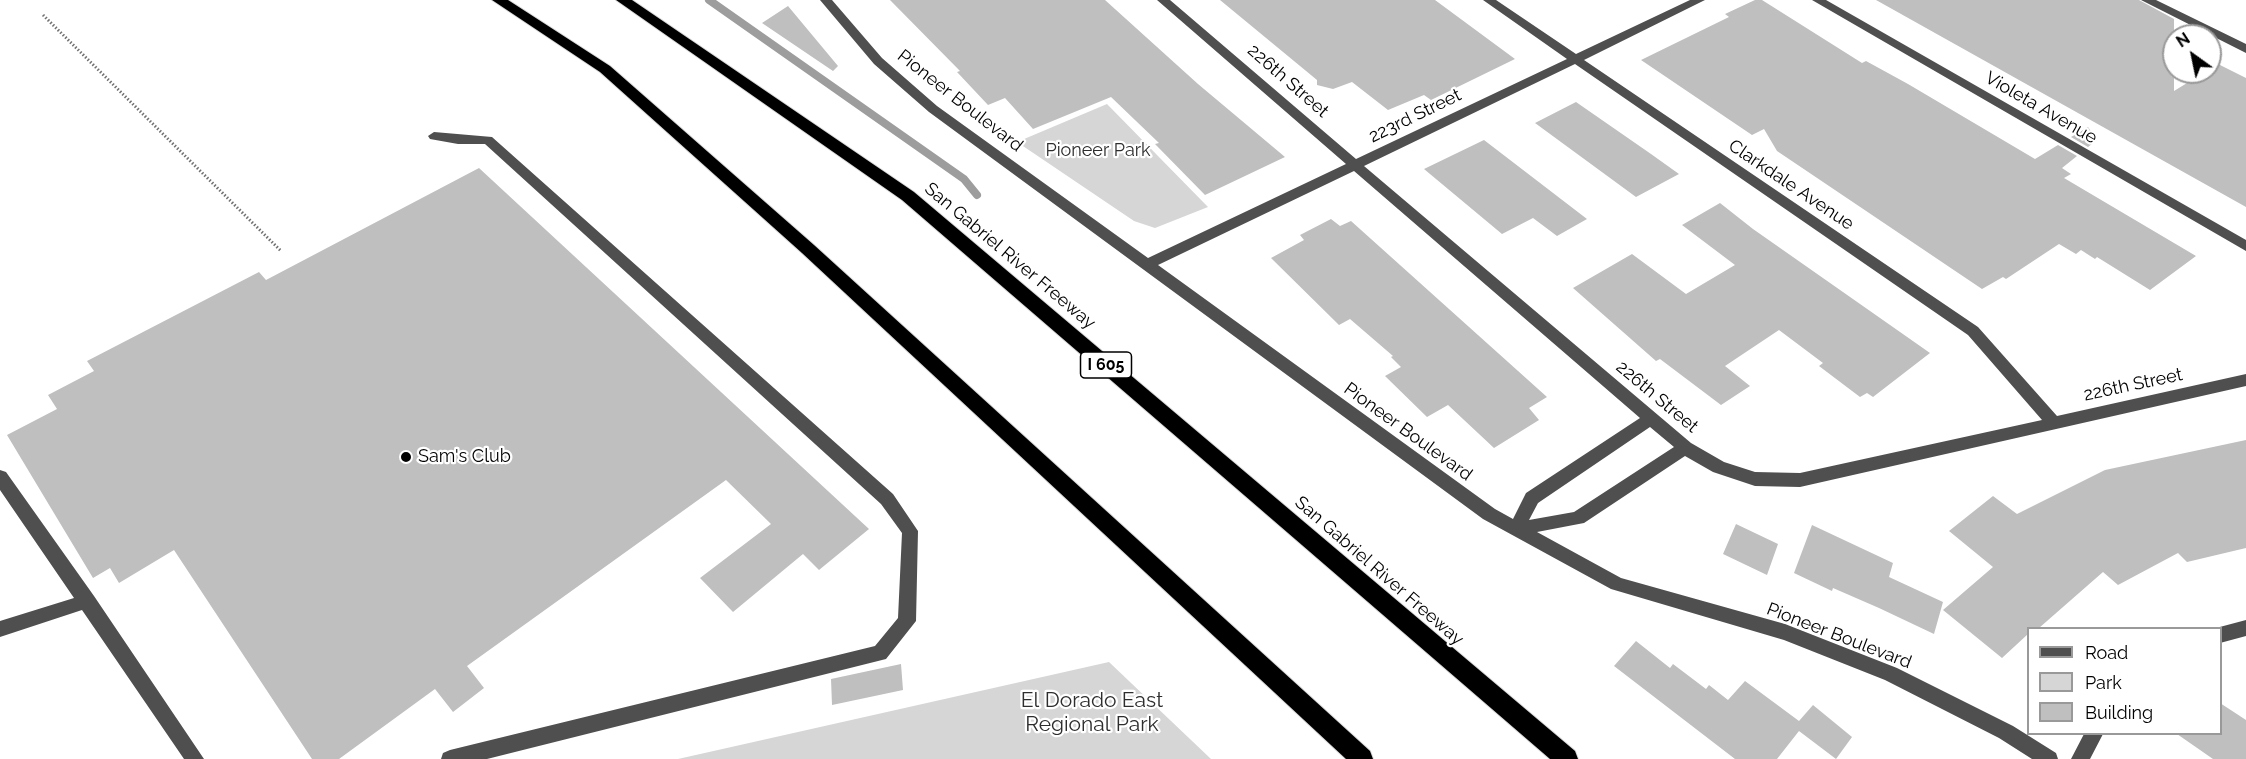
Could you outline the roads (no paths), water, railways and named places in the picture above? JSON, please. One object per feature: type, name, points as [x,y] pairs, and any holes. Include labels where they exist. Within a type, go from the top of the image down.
[{"type":"highway","points":[[499,0],[605,69],[808,249],[1362,759]]},
{"type":"highway","name":"San Gabriel River Freeway","points":[[623,0],[908,196],[1567,759]]},
{"type":"street","name":"Pioneer Boulevard","points":[[826,0],[878,61],[933,109],[1489,514],[1617,584],[1785,632],[1891,674],[2006,732],[2049,759]]},
{"type":"street","name":"226th Street","points":[[1163,0],[1685,448],[1719,467],[1755,479],[1800,480],[2246,380]]},
{"type":"street","name":"Clarkdale Avenue","points":[[1490,0],[1973,331],[2053,422]]},
{"type":"street","name":"223rd Street","points":[[1146,266],[1699,0]]},
{"type":"street","name":"Violeta Avenue","points":[[1818,0],[2246,246]]},
{"type":"street","points":[[2147,0],[2246,48]]},
{"type":"street","points":[[434,136],[458,140],[488,140],[887,500],[910,531],[908,621],[880,653],[450,759]]},
{"type":"street","points":[[1516,529],[1532,498],[1652,419]]},
{"type":"street","points":[[1516,529],[1578,519],[1685,448]]},
{"type":"street","points":[[0,477],[88,601],[195,759]]},
{"type":"street","points":[[0,629],[88,601]]},
{"type":"street","points":[[2222,634],[2246,628]]},
{"type":"street","points":[[2080,759],[2093,735]]},
{"type":"waterway","points":[[709,0],[964,179],[977,195]]},
{"type":"place","name":"Sam's Club","points":[[406,457]]},
{"type":"park label","name":"Pioneer Park","points":[[1098,151]]},
{"type":"park label","name":"El Dorado East Regional Park","points":[[1092,713]]}]
